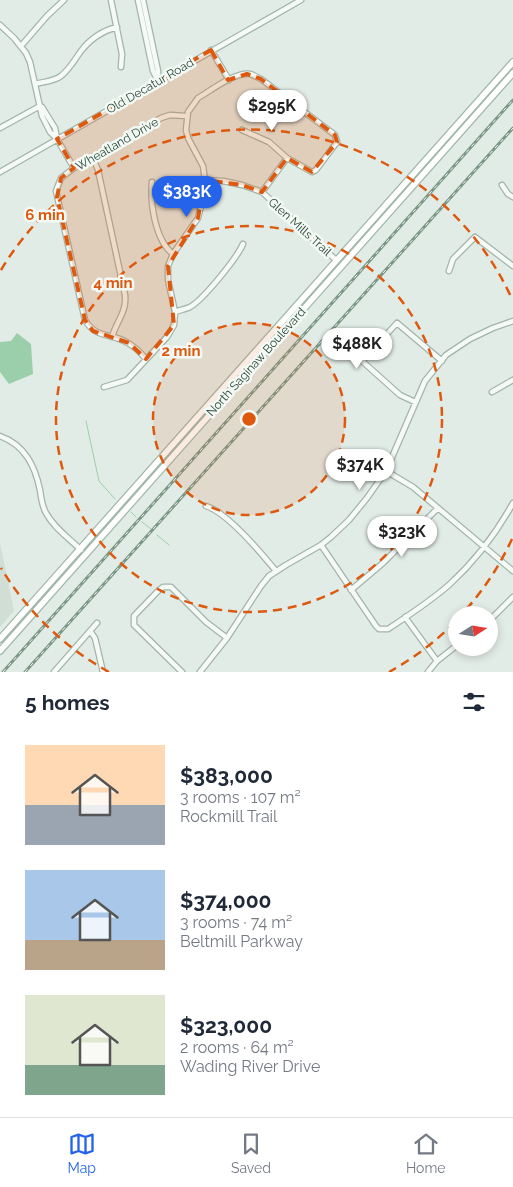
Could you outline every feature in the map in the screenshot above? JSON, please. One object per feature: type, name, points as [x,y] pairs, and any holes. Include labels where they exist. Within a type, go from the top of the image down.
[{"type":"main road","name":"North Saginaw Boulevard","points":[[0,639],[513,62]]},
{"type":"main road","name":"North Saginaw Boulevard","points":[[0,651],[513,73]]},
{"type":"street","points":[[21,46],[64,0]]},
{"type":"street","points":[[111,0],[122,54],[121,67]]},
{"type":"street","points":[[138,0],[153,71],[158,81]]},
{"type":"street","points":[[143,0],[158,70],[158,81]]},
{"type":"street","name":"Old Decatur Road","points":[[0,172],[301,0]]},
{"type":"street","points":[[0,25],[21,46],[30,62],[40,106],[48,115],[55,128],[57,139],[74,168]]},
{"type":"street","points":[[35,84],[62,76],[94,38],[104,31],[116,27]]},
{"type":"street","points":[[212,50],[228,80]]},
{"type":"street","points":[[104,387],[127,380],[171,331],[175,312],[167,273],[173,254],[198,218],[205,180],[203,166],[188,138],[186,130],[186,116],[198,98],[228,80],[247,74],[261,79],[335,135],[337,142],[316,170],[312,172],[288,158],[269,142],[242,130]]},
{"type":"street","points":[[0,121],[2,127],[40,106]]},
{"type":"street","name":"Wheatland Drive","points":[[146,358],[129,343],[100,335],[93,331],[85,320],[57,197],[59,181],[74,168],[161,118],[170,115],[186,116]]},
{"type":"street","points":[[93,158],[98,170],[125,295],[126,307],[114,329],[112,337]]},
{"type":"street","points":[[262,192],[288,158]]},
{"type":"street","name":"Glen Mills Trail","points":[[205,180],[223,180],[242,184],[262,192],[336,260]]},
{"type":"street","points":[[152,182],[151,195],[158,231],[165,246],[173,254]]},
{"type":"street","points":[[502,185],[508,194],[513,197]]},
{"type":"street","points":[[449,271],[453,260],[474,237],[513,266]]},
{"type":"street","points":[[175,312],[189,308],[199,299],[235,260],[243,244]]},
{"type":"street","points":[[200,672],[227,638],[261,586],[276,571],[321,545],[348,520],[386,471],[425,382],[446,355],[470,339],[513,321]]},
{"type":"street","points":[[416,402],[400,395],[362,361],[396,323],[442,361]]},
{"type":"street","points":[[492,392],[513,380]]},
{"type":"street","points":[[0,436],[15,444],[25,453],[36,473],[43,506],[47,515],[57,528],[86,554]]},
{"type":"street","points":[[386,471],[413,487],[513,571]]},
{"type":"street","points":[[321,545],[379,629],[388,629],[448,586],[464,570],[497,529],[513,503]]},
{"type":"street","points":[[206,506],[218,511],[247,538],[276,571]]},
{"type":"street","points":[[351,590],[383,563],[438,508]]},
{"type":"street","points":[[182,672],[134,625],[134,616],[159,590],[163,587],[171,588],[206,622],[227,638]]},
{"type":"street","points":[[498,612],[513,597]]},
{"type":"street","points":[[405,617],[437,661]]},
{"type":"street","points":[[54,672],[97,623]]},
{"type":"street","points":[[90,631],[95,638],[103,672]]},
{"type":"street","points":[[428,672],[437,661],[448,652]]},
{"type":"highlighted area","points":[[211,50],[228,80],[247,74],[261,79],[335,135],[337,142],[312,172],[287,158],[262,192],[242,185],[205,180],[198,218],[168,266],[174,325],[146,359],[129,343],[93,331],[85,320],[57,197],[61,178],[74,168],[57,139]]},
{"type":"shaded area","points":[[17,333],[31,344],[33,374],[9,384],[0,372],[0,342],[11,341]]},
{"type":"shaded area","points":[[0,543],[14,611],[0,627]]},
{"type":"waterway","points":[[86,421],[99,481],[115,499]]},
{"type":"waterway","points":[[131,512],[136,517]]},
{"type":"waterway","points":[[142,522],[151,529]]},
{"type":"waterway","points":[[157,535],[169,545]]},
{"type":"railway","points":[[3,672],[513,100]]},
{"type":"railway","points":[[25,672],[513,128]]}]
